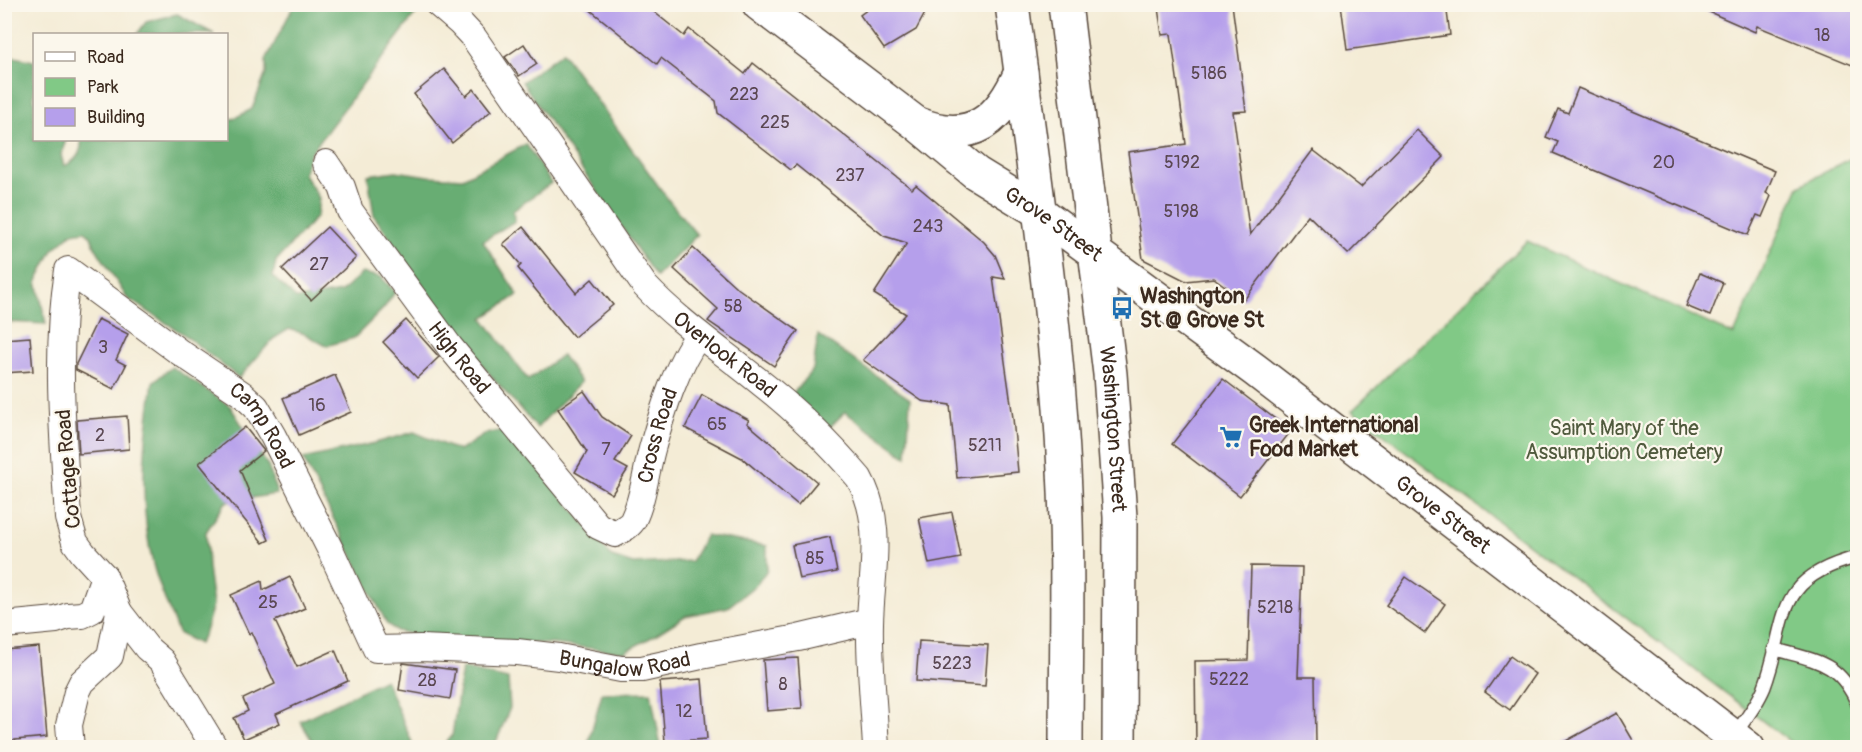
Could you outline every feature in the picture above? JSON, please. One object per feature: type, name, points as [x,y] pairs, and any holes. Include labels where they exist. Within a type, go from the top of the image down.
[{"type":"main road","name":"Grove Street","points":[[759,4],[917,124],[976,173],[1038,211],[1255,370],[1734,744]]},
{"type":"main road","points":[[1012,4],[1055,353],[1064,469],[1067,583],[1066,747]]},
{"type":"main road","name":"Washington Street","points":[[1065,4],[1110,374],[1120,517],[1119,747]]},
{"type":"main road","points":[[917,124],[946,132],[973,129],[996,113],[1013,89],[1021,72]]},
{"type":"street","name":"Overlook Road","points":[[438,4],[474,38],[631,268],[660,301],[699,335],[783,400],[860,478],[872,508],[876,543],[870,621],[876,747]]},
{"type":"street","name":"High Road","points":[[326,163],[342,187],[350,211],[450,347],[589,516],[598,526],[615,534]]},
{"type":"street","name":"Cottage Road","points":[[69,270],[63,304],[60,363],[70,530],[79,548],[104,576],[119,612],[147,648],[162,661],[215,747]]},
{"type":"street","name":"Camp Road","points":[[69,270],[242,394],[256,407],[332,551],[376,649]]},
{"type":"street","name":"Cross Road","points":[[615,534],[633,522],[648,472],[651,450],[678,372],[699,335]]},
{"type":"street","points":[[4,625],[82,615],[92,610],[104,576]]},
{"type":"street","points":[[71,747],[69,725],[77,692],[82,682],[110,656],[119,612]]},
{"type":"street","name":"Bungalow Road","points":[[376,649],[421,648],[517,652],[559,657],[621,669],[642,669],[798,638],[870,621]]},
{"type":"lane","points":[[1734,744],[1763,690],[1787,604],[1798,587],[1823,569],[1857,557]]},
{"type":"lane","points":[[1774,649],[1832,668],[1845,680],[1857,705]]},
{"type":"green space","points":[[294,5],[419,5],[420,8],[309,155],[304,174],[319,198],[317,216],[276,261],[273,277],[297,299],[341,292],[362,273],[381,277],[395,292],[384,308],[354,338],[326,346],[305,334],[289,329],[273,339],[239,378],[182,333],[127,298],[95,247],[91,236],[85,231],[72,233],[53,250],[37,281],[46,324],[5,322],[5,55],[33,61],[33,141],[66,141],[61,155],[64,166],[77,156],[81,141],[228,141],[228,118],[233,119],[252,109],[266,73],[266,60]]},
{"type":"green space","points":[[177,14],[212,33],[138,33],[146,22]]},
{"type":"green space","points":[[562,52],[670,202],[697,235],[656,277],[522,82]]},
{"type":"green space","points":[[526,144],[551,183],[513,211],[515,221],[483,241],[518,295],[483,318],[528,380],[562,355],[581,382],[537,428],[491,376],[374,216],[368,175],[396,171],[463,178]]},
{"type":"green space","name":"Saint Mary of the Assumption Cemetery","points":[[1857,155],[1857,747],[1797,747],[1352,411],[1527,241],[1734,335],[1799,186]]},
{"type":"green space","points":[[818,335],[910,399],[907,457],[845,412],[828,429],[790,397],[813,369]]},
{"type":"green space","points":[[172,367],[230,406],[268,466],[277,494],[226,502],[206,532],[213,605],[199,644],[178,633],[155,573],[145,518],[145,450],[153,382]]},
{"type":"green space","points":[[508,429],[612,557],[633,564],[691,561],[706,535],[767,546],[767,570],[757,584],[728,607],[685,616],[624,652],[552,644],[431,638],[397,631],[387,624],[303,459],[414,432],[459,451],[485,434]]},
{"type":"green space","points":[[462,668],[508,679],[510,708],[494,747],[442,747],[452,736]]},
{"type":"green space","points":[[385,679],[414,747],[316,747],[300,721]]},
{"type":"green space","points":[[651,692],[661,747],[587,747],[602,693]]},
{"type":"building","points":[[583,4],[644,4],[684,36],[689,29],[745,74],[753,63],[912,189],[916,185],[984,242],[995,255],[1005,279],[993,277],[1013,418],[1018,472],[957,478],[950,405],[922,401],[863,360],[906,314],[874,294],[907,243],[884,236],[796,165],[791,170],[718,113],[716,101],[661,58],[657,64]]},
{"type":"building","points":[[875,4],[930,4],[916,30],[884,49],[860,15]]},
{"type":"building","points":[[1184,4],[1232,4],[1246,111],[1233,112],[1250,235],[1313,150],[1361,187],[1417,130],[1444,157],[1348,254],[1308,215],[1244,300],[1214,278],[1186,281],[1143,259],[1128,152],[1186,144],[1171,34],[1162,35],[1158,8]]},
{"type":"building","points":[[1341,4],[1446,4],[1450,35],[1347,50]]},
{"type":"building","points":[[1691,4],[1857,4],[1857,67],[1757,26],[1755,32]]},
{"type":"building","points":[[524,44],[537,64],[519,76],[505,57]]},
{"type":"building","points":[[444,69],[466,96],[474,89],[491,111],[452,143],[414,94]]},
{"type":"building","points":[[1578,88],[1775,171],[1766,193],[1771,196],[1762,217],[1757,215],[1748,235],[1553,153],[1558,142],[1546,137],[1558,109],[1568,113]]},
{"type":"building","points":[[327,227],[356,258],[311,300],[282,269]]},
{"type":"building","points":[[523,227],[576,293],[592,279],[613,305],[574,337],[518,268],[521,265],[503,244]]},
{"type":"building","points":[[693,248],[736,287],[798,331],[774,366],[708,321],[718,309],[674,269]]},
{"type":"building","points":[[1700,273],[1723,283],[1710,316],[1686,306]]},
{"type":"building","points":[[98,319],[128,334],[116,360],[126,365],[114,389],[76,370],[76,364]]},
{"type":"building","points":[[406,320],[439,357],[417,378],[383,342]]},
{"type":"building","points":[[30,337],[33,371],[4,373],[4,339]]},
{"type":"building","points":[[335,375],[351,412],[299,435],[283,398]]},
{"type":"building","name":"Greek International Food Market","points":[[1223,379],[1291,431],[1240,496],[1172,444]]},
{"type":"building","points":[[584,391],[602,417],[631,436],[615,462],[628,469],[612,494],[575,472],[587,452],[558,409]]},
{"type":"building","points":[[702,395],[749,420],[747,423],[817,482],[798,505],[742,458],[685,428]]},
{"type":"building","points":[[127,416],[129,449],[79,454],[77,420]]},
{"type":"building","points":[[245,427],[264,451],[240,470],[269,540],[263,543],[199,463]]},
{"type":"building","points":[[952,512],[961,558],[929,564],[919,518]]},
{"type":"building","points":[[830,537],[837,572],[799,579],[792,545]]},
{"type":"building","points":[[1251,566],[1302,567],[1298,677],[1315,677],[1316,744],[1196,747],[1195,661],[1248,660]]},
{"type":"building","points":[[290,577],[305,608],[275,621],[297,667],[335,650],[348,681],[276,714],[280,723],[244,739],[234,718],[248,711],[243,699],[275,684],[231,595],[262,581],[263,590]]},
{"type":"building","points":[[1406,577],[1445,604],[1425,633],[1386,605]]},
{"type":"building","points":[[919,641],[988,645],[985,686],[916,681]]},
{"type":"building","points":[[39,647],[47,737],[4,741],[4,650]]},
{"type":"building","points":[[1510,656],[1535,674],[1510,710],[1485,692]]},
{"type":"building","points":[[798,658],[802,708],[767,711],[763,660]]},
{"type":"building","points":[[403,663],[455,670],[450,699],[399,690]]},
{"type":"building","points":[[702,679],[707,739],[665,742],[660,682]]},
{"type":"building","points":[[1617,713],[1637,747],[1555,747]]},
{"type":"place","name":"Washington St @ Grove St","points":[[1122,308]]},
{"type":"place","name":"Greek International Food Market","points":[[1231,437]]}]
